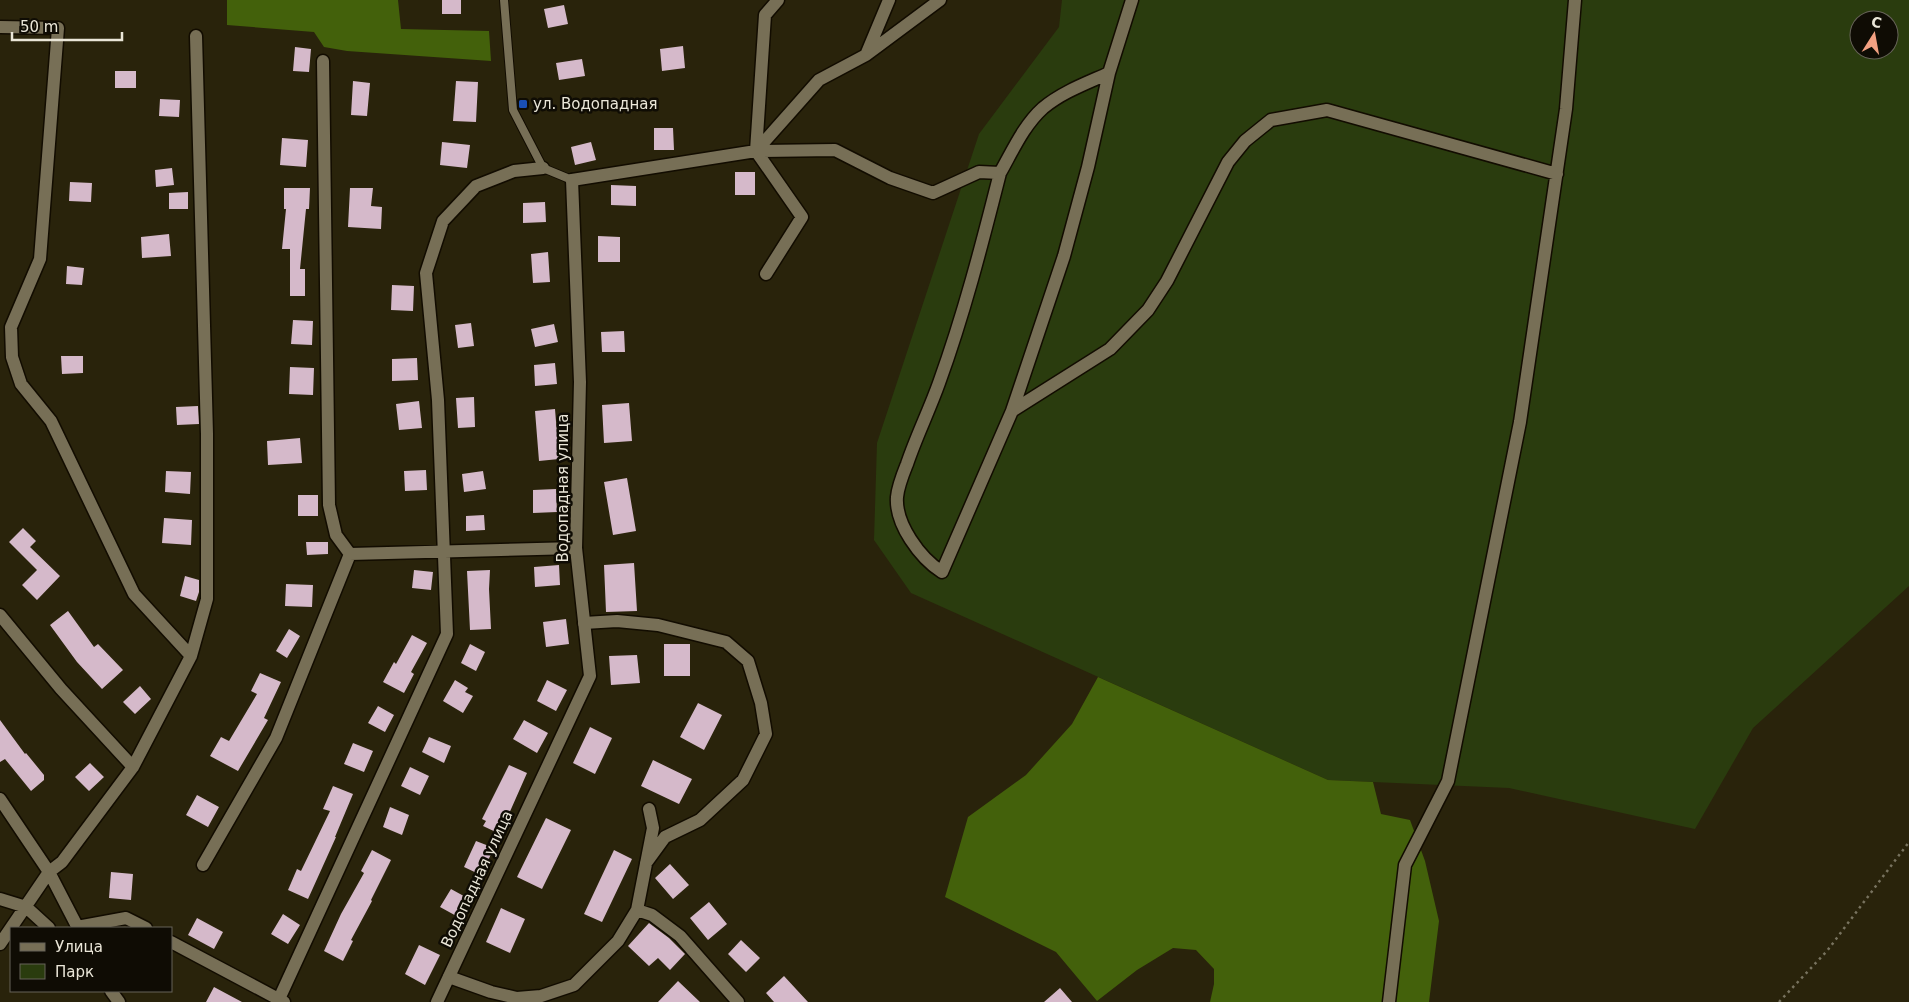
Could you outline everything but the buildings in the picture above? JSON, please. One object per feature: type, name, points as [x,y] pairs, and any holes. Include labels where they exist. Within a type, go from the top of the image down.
[{"type":"street","points":[[766,274],[802,217],[756,151],[765,15],[778,0]]},
{"type":"street","points":[[866,55],[889,0]]},
{"type":"street","points":[[756,151],[820,80],[866,55],[940,0]]},
{"type":"street","points":[[1109,73],[1060,96],[1043,108],[1026,128],[1000,173],[968,298],[939,384],[914,443],[897,497],[899,510],[915,546],[930,564],[942,572],[1012,411],[1064,256],[1088,167],[1109,73],[1132,0]]},
{"type":"street","points":[[1389,1002],[1405,865],[1448,781],[1520,422],[1566,109],[1575,0]]},
{"type":"street","points":[[0,27],[58,28],[40,259],[11,327],[12,357],[21,384],[51,421],[134,594],[191,656]]},
{"type":"street","points":[[12,927],[49,872],[62,862],[132,767],[191,656],[207,599],[207,434],[196,36]]},
{"type":"street","points":[[323,61],[329,505],[336,534],[350,554]]},
{"type":"street","points":[[1012,411],[1110,349],[1148,310],[1167,281],[1228,162],[1245,141],[1271,120],[1327,110],[1557,174]]},
{"type":"street","points":[[572,180],[756,151],[834,150],[890,178],[933,193],[978,172],[1000,173]]},
{"type":"street","points":[[172,943],[282,1001],[447,634],[438,400],[426,273],[443,221],[476,186],[514,171],[543,168]]},
{"type":"street","name":"Водопадная улица","points":[[437,1002],[590,676],[576,548],[580,382],[572,180]]},
{"type":"street","points":[[350,554],[576,548]]},
{"type":"street","points":[[203,865],[276,738],[350,554]]},
{"type":"street","points":[[0,615],[61,688],[132,767]]},
{"type":"street","points":[[584,623],[617,621],[658,625],[726,642],[748,660],[761,703],[766,734],[742,780],[700,820],[665,837],[646,863]]},
{"type":"street","points":[[0,799],[49,872],[77,927]]},
{"type":"street","points":[[449,977],[491,992],[517,998],[541,996],[574,985],[618,941],[637,910],[653,828],[649,809]]},
{"type":"street","points":[[0,899],[26,907],[48,927]]},
{"type":"street","points":[[637,910],[652,915],[680,936],[738,1002]]},
{"type":"street","points":[[83,927],[126,918],[144,927]]},
{"type":"street","points":[[0,944],[10,930]]},
{"type":"lane","points":[[504,0],[513,110],[543,168],[572,180]]},
{"type":"path","points":[[1779,1002],[1827,951],[1909,842]]},
{"type":"green space","points":[[227,0],[398,0],[401,29],[489,31],[491,61],[347,51],[324,47],[314,32],[227,25]]},
{"type":"green space","points":[[1062,0],[1909,0],[1909,586],[1753,728],[1695,829],[1509,788],[1328,780],[911,593],[874,540],[877,443],[979,134],[1059,27]]},
{"type":"green space","points":[[1098,677],[1328,780],[1373,782],[1381,814],[1410,820],[1425,861],[1439,921],[1429,1002],[1210,1002],[1214,984],[1214,969],[1196,950],[1173,948],[1137,970],[1097,1001],[1056,952],[945,897],[968,817],[1026,775],[1072,724]]},
{"type":"place","name":"ул. Водопадная","points":[[523,104]]}]
